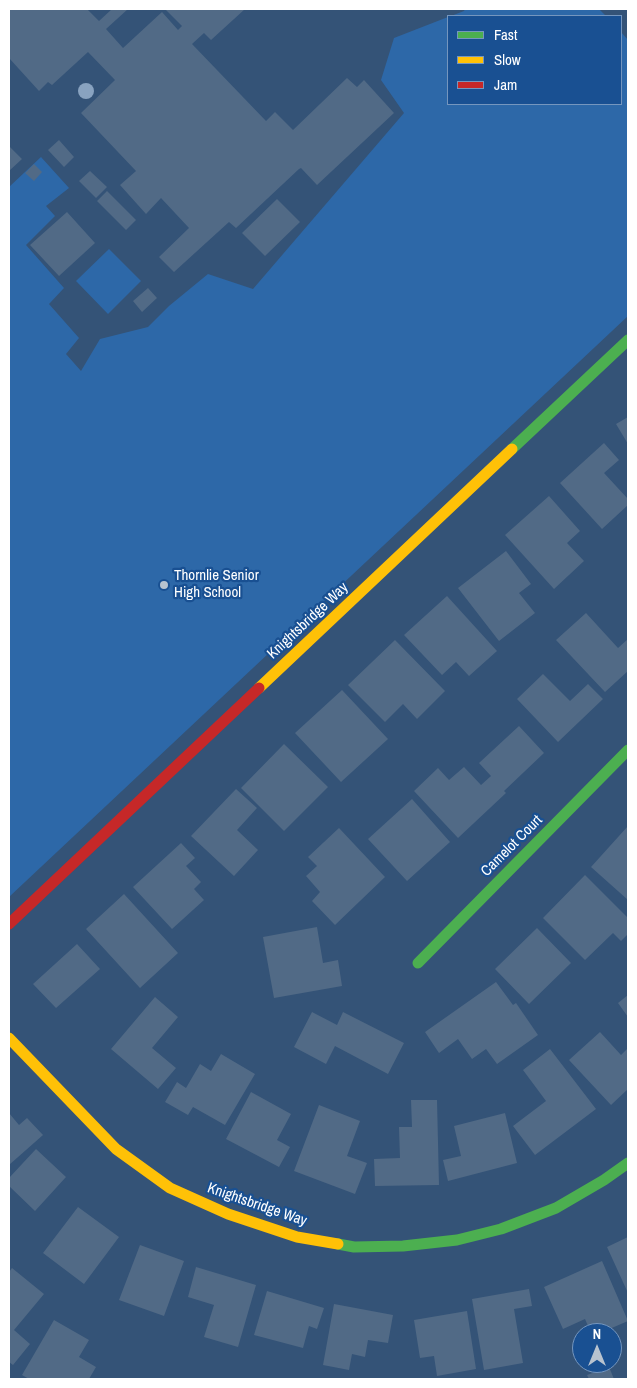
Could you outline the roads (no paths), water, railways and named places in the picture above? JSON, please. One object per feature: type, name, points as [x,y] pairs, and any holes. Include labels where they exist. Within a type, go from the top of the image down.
[{"type":"street","name":"Knightsbridge Way","points":[[9,924],[628,340]]},
{"type":"street","name":"Camelot Court","points":[[418,963],[628,750]]},
{"type":"street","name":"Knightsbridge Way","points":[[9,1038],[116,1149],[170,1188],[228,1214],[297,1237],[354,1247],[403,1246],[457,1240],[501,1229],[556,1208],[604,1180],[628,1163]]},
{"type":"place","name":"Thornlie Senior High School","points":[[164,585]]}]
